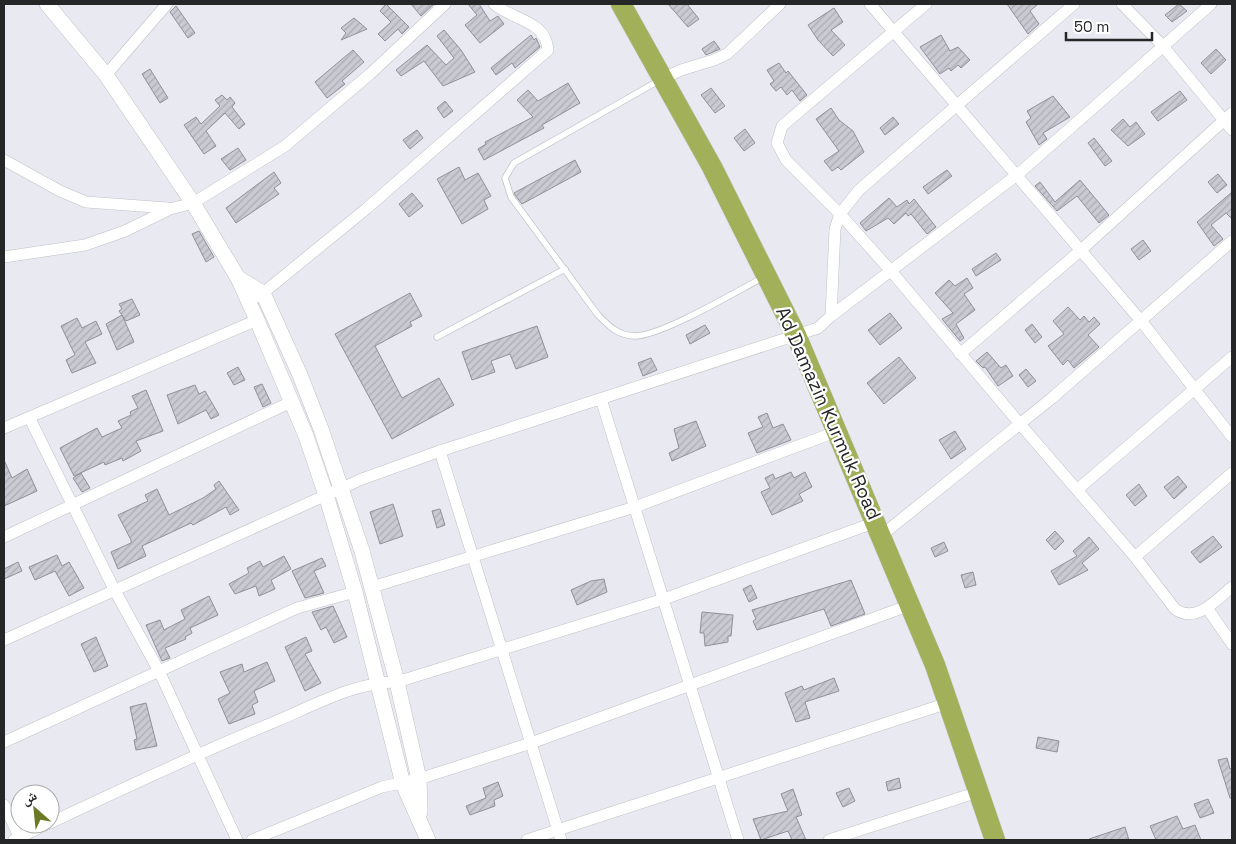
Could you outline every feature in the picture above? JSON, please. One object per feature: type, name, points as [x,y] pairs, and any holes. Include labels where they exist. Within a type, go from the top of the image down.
[{"type":"highway","name":"Ad Damazin Kurmuk Road","points":[[623,4],[767,275],[796,335],[910,605],[948,703],[994,840]]},
{"type":"street","points":[[47,4],[106,75],[193,203],[238,278],[291,402],[326,495],[355,592],[403,784],[420,818],[428,840]]},
{"type":"street","points":[[106,75],[167,4]]},
{"type":"street","points":[[4,257],[85,245],[125,231],[170,209],[193,203],[285,146],[370,74],[445,4]]},
{"type":"street","points":[[248,300],[263,294],[366,209],[548,50],[547,40],[540,29],[494,4]]},
{"type":"street","points":[[664,78],[727,54],[780,4]]},
{"type":"street","points":[[870,4],[1142,322],[1232,437]]},
{"type":"street","points":[[926,4],[782,126],[777,143],[786,160],[840,214],[891,271],[1020,424],[1078,489],[1135,557],[1175,609],[1188,615],[1207,608],[1232,587]]},
{"type":"street","points":[[831,316],[835,229],[840,214],[858,190],[1074,4]]},
{"type":"street","points":[[1122,4],[1228,116],[1232,130]]},
{"type":"street","points":[[4,640],[115,592],[215,544],[326,495],[440,451],[818,328],[831,316],[1017,175],[1211,4]]},
{"type":"street","points":[[960,354],[1081,250],[1228,116]]},
{"type":"street","points":[[4,160],[60,191],[86,202],[170,209]]},
{"type":"street","points":[[60,818],[197,754],[339,694],[378,682],[397,682],[502,650],[879,529],[1020,424],[1142,322],[1232,241]]},
{"type":"street","points":[[238,278],[263,294],[300,375],[341,489],[372,587],[397,682],[418,779],[420,818]]},
{"type":"street","points":[[4,428],[30,419],[257,320]]},
{"type":"street","points":[[1078,489],[1232,357]]},
{"type":"street","points":[[601,399],[738,840]]},
{"type":"street","points":[[4,537],[291,402]]},
{"type":"street","points":[[30,419],[115,592],[159,671],[237,840]]},
{"type":"street","points":[[372,587],[635,507],[838,431]]},
{"type":"street","points":[[440,451],[560,836]]},
{"type":"street","points":[[1135,557],[1232,473]]},
{"type":"street","points":[[4,742],[298,608],[355,592]]},
{"type":"street","points":[[252,840],[382,787],[403,784],[531,743],[910,605]]},
{"type":"street","points":[[1207,608],[1232,644]]},
{"type":"street","points":[[527,840],[560,836],[719,778],[948,703]]},
{"type":"street","points":[[829,840],[851,837],[978,792]]},
{"type":"street","points":[[4,805],[18,839]]},
{"type":"lane","points":[[664,78],[514,163],[505,178],[510,197],[598,316],[614,331],[635,336],[667,327],[767,275]]},
{"type":"lane","points":[[437,337],[565,269]]},
{"type":"building","points":[[386,4],[409,27],[402,34],[398,29],[385,41],[378,34],[391,22],[380,11]]},
{"type":"building","points":[[411,4],[434,4],[421,16]]},
{"type":"building","points":[[468,4],[479,4],[490,21],[498,16],[504,24],[480,43],[465,25],[477,15]]},
{"type":"building","points":[[668,4],[687,4],[699,19],[688,27]]},
{"type":"building","points":[[1007,4],[1038,4],[1030,11],[1039,24],[1028,34]]},
{"type":"building","points":[[1179,4],[1187,11],[1172,22],[1165,15]]},
{"type":"building","points":[[176,6],[195,33],[188,38],[170,12]]},
{"type":"building","points":[[834,8],[843,22],[831,30],[845,45],[833,56],[818,40],[808,25]]},
{"type":"building","points":[[354,18],[367,29],[341,40],[346,33],[341,28]]},
{"type":"building","points":[[444,30],[461,50],[475,72],[443,86],[424,61],[401,76],[396,70],[427,45],[446,65],[454,58],[437,36]]},
{"type":"building","points":[[531,35],[534,40],[536,38],[540,47],[515,68],[512,63],[496,75],[491,68]]},
{"type":"building","points":[[941,35],[950,51],[958,47],[970,60],[961,68],[958,65],[951,71],[949,68],[940,74],[920,47]]},
{"type":"building","points":[[714,41],[720,49],[706,55],[702,49]]},
{"type":"building","points":[[1216,49],[1226,60],[1211,74],[1201,63]]},
{"type":"building","points":[[353,50],[364,62],[342,81],[345,84],[327,98],[315,82]]},
{"type":"building","points":[[779,63],[786,73],[788,71],[807,95],[800,101],[792,90],[787,95],[781,87],[776,91],[770,84],[774,81],[767,70]]},
{"type":"building","points":[[150,69],[168,98],[160,103],[142,74]]},
{"type":"building","points":[[568,83],[580,103],[542,125],[544,128],[484,160],[478,149],[486,144],[485,142],[533,117],[517,100],[528,90],[538,101]]},
{"type":"building","points":[[711,88],[725,106],[715,113],[701,95]]},
{"type":"building","points":[[1180,91],[1187,100],[1158,121],[1151,112]]},
{"type":"building","points":[[222,95],[227,100],[230,97],[235,103],[232,107],[245,124],[239,129],[225,113],[206,131],[216,146],[204,154],[184,125],[196,117],[201,124],[220,106],[215,100]]},
{"type":"building","points":[[1053,96],[1070,117],[1043,133],[1047,139],[1039,145],[1026,122],[1031,118],[1027,111]]},
{"type":"building","points":[[445,101],[453,111],[444,118],[437,108]]},
{"type":"building","points":[[831,108],[839,120],[853,131],[864,152],[841,170],[838,167],[832,171],[824,161],[839,151],[816,119]]},
{"type":"building","points":[[893,117],[899,124],[885,135],[880,128]]},
{"type":"building","points":[[1123,119],[1130,127],[1136,122],[1145,134],[1128,146],[1111,130]]},
{"type":"building","points":[[745,129],[755,143],[744,151],[734,138]]},
{"type":"building","points":[[417,130],[423,138],[410,149],[403,140]]},
{"type":"building","points":[[1094,138],[1112,161],[1105,166],[1088,143]]},
{"type":"building","points":[[238,148],[246,160],[230,170],[221,159]]},
{"type":"building","points":[[575,160],[581,172],[522,204],[515,195],[514,193]]},
{"type":"building","points":[[459,167],[465,180],[478,173],[491,196],[484,200],[488,209],[462,224],[437,179]]},
{"type":"building","points":[[947,170],[952,176],[928,194],[923,187]]},
{"type":"building","points":[[274,172],[281,183],[274,188],[279,194],[236,223],[226,208]]},
{"type":"building","points":[[1218,174],[1227,185],[1217,193],[1208,182]]},
{"type":"building","points":[[1080,180],[1109,215],[1099,223],[1077,196],[1057,211],[1035,186],[1040,182],[1055,202]]},
{"type":"building","points":[[1232,192],[1232,219],[1226,213],[1211,225],[1223,239],[1214,246],[1197,222]]},
{"type":"building","points":[[412,193],[423,206],[409,217],[399,204]]},
{"type":"building","points":[[889,198],[897,207],[907,200],[909,204],[914,199],[936,227],[927,234],[911,214],[908,216],[906,213],[894,224],[888,218],[866,231],[860,223]]},
{"type":"building","points":[[199,231],[214,257],[206,262],[192,234]]},
{"type":"building","points":[[1143,240],[1151,251],[1139,260],[1131,249]]},
{"type":"building","points":[[996,253],[1001,260],[976,276],[972,269]]},
{"type":"building","points":[[967,278],[973,288],[964,294],[975,310],[956,324],[964,338],[960,341],[942,319],[953,313],[935,293],[949,280],[955,286]]},
{"type":"building","points":[[410,293],[422,316],[410,322],[412,326],[375,346],[402,398],[439,378],[454,405],[392,439],[335,334]]},
{"type":"building","points":[[132,299],[140,315],[126,321],[119,311],[122,309],[119,304]]},
{"type":"building","points":[[1068,307],[1080,320],[1084,316],[1089,322],[1094,317],[1100,324],[1088,335],[1099,347],[1074,368],[1068,360],[1063,365],[1048,346],[1064,334],[1053,321]]},
{"type":"building","points":[[890,313],[902,328],[880,345],[868,330]]},
{"type":"building","points":[[122,315],[134,342],[117,350],[106,324]]},
{"type":"building","points":[[77,318],[82,328],[96,321],[102,334],[85,342],[96,363],[72,373],[66,360],[75,355],[61,326]]},
{"type":"building","points":[[1032,324],[1042,337],[1035,343],[1025,330]]},
{"type":"building","points":[[705,325],[710,333],[690,344],[686,335]]},
{"type":"building","points":[[537,326],[548,357],[516,369],[510,354],[491,361],[495,372],[472,380],[462,352]]},
{"type":"building","points":[[987,352],[1001,368],[1006,365],[1013,376],[998,386],[985,367],[983,368],[976,361]]},
{"type":"building","points":[[899,357],[916,378],[884,404],[867,383]]},
{"type":"building","points":[[651,358],[657,370],[643,376],[638,363]]},
{"type":"building","points":[[238,367],[245,380],[234,385],[227,373]]},
{"type":"building","points":[[1026,369],[1036,381],[1028,387],[1019,375]]},
{"type":"building","points":[[262,384],[271,403],[263,407],[254,387]]},
{"type":"building","points":[[195,385],[199,394],[205,391],[219,415],[211,419],[206,410],[178,424],[167,395]]},
{"type":"building","points":[[146,390],[163,431],[136,441],[141,451],[123,461],[122,458],[105,465],[104,462],[74,476],[60,448],[97,428],[102,437],[122,428],[118,421],[131,415],[130,412],[138,408],[132,396]]},
{"type":"building","points":[[767,413],[773,428],[783,424],[791,440],[757,453],[748,433],[763,427],[758,417]]},
{"type":"building","points":[[696,421],[706,446],[672,461],[669,453],[679,448],[674,429]]},
{"type":"building","points":[[955,431],[966,449],[951,459],[939,440]]},
{"type":"building","points":[[4,460],[12,478],[27,469],[37,491],[4,506]]},
{"type":"building","points":[[791,472],[794,478],[805,472],[812,487],[799,494],[803,501],[772,515],[761,492],[770,488],[765,478],[773,474],[775,479]]},
{"type":"building","points":[[81,473],[90,488],[82,492],[73,478]]},
{"type":"building","points":[[1178,476],[1187,487],[1174,499],[1164,487]]},
{"type":"building","points":[[219,481],[239,510],[230,515],[226,507],[193,525],[191,523],[142,546],[146,556],[118,569],[111,552],[131,543],[131,540],[118,515],[148,501],[145,495],[157,489],[169,515],[203,498],[216,489],[214,485]]},
{"type":"building","points":[[1139,484],[1147,496],[1135,506],[1126,495]]},
{"type":"building","points":[[393,504],[403,536],[380,544],[370,512]]},
{"type":"building","points":[[440,509],[445,525],[437,528],[432,511]]},
{"type":"building","points":[[1055,531],[1064,541],[1055,550],[1046,540]]},
{"type":"building","points":[[1213,536],[1222,547],[1200,563],[1191,552]]},
{"type":"building","points":[[1089,537],[1099,549],[1082,563],[1088,570],[1059,585],[1051,571],[1077,556],[1073,551]]},
{"type":"building","points":[[944,542],[948,551],[935,557],[931,548]]},
{"type":"building","points":[[57,555],[62,566],[69,562],[84,588],[69,596],[55,571],[35,580],[29,567]]},
{"type":"building","points":[[284,556],[291,569],[271,580],[275,589],[259,596],[256,586],[235,594],[229,584],[249,573],[247,568],[260,561],[263,567]]},
{"type":"building","points":[[322,558],[326,566],[314,571],[324,593],[305,598],[292,571]]},
{"type":"building","points":[[18,562],[22,571],[4,579],[4,569]]},
{"type":"building","points":[[973,572],[976,585],[965,588],[961,575]]},
{"type":"building","points":[[604,579],[607,592],[577,605],[571,590],[591,581]]},
{"type":"building","points":[[851,580],[865,614],[831,626],[824,609],[757,630],[753,621],[756,619],[752,610]]},
{"type":"building","points":[[751,585],[757,598],[749,602],[743,589]]},
{"type":"building","points":[[209,596],[218,615],[190,628],[192,633],[185,637],[186,639],[165,648],[170,658],[162,661],[146,625],[160,620],[164,630],[185,619],[181,610]]},
{"type":"building","points":[[333,606],[347,637],[334,643],[326,627],[321,630],[312,612]]},
{"type":"building","points":[[702,612],[733,615],[731,636],[728,636],[728,642],[705,646],[704,633],[700,633]]},
{"type":"building","points":[[96,637],[108,666],[94,672],[81,644]]},
{"type":"building","points":[[306,637],[312,651],[305,654],[321,683],[305,691],[285,647]]},
{"type":"building","points":[[267,662],[275,681],[254,691],[258,702],[252,705],[255,714],[229,724],[218,699],[230,693],[220,672],[242,664],[244,672]]},
{"type":"building","points":[[834,678],[839,691],[805,702],[810,718],[796,722],[785,693],[802,686],[804,690]]},
{"type":"building","points":[[146,703],[157,746],[136,750],[134,740],[137,739],[130,707]]},
{"type":"building","points":[[1038,737],[1059,741],[1057,752],[1036,748]]},
{"type":"building","points":[[1227,758],[1230,769],[1232,768],[1232,798],[1230,798],[1218,760]]},
{"type":"building","points":[[899,778],[901,788],[888,791],[886,782]]},
{"type":"building","points":[[498,782],[503,796],[494,800],[495,806],[470,815],[466,806],[486,798],[483,788]]},
{"type":"building","points":[[849,788],[855,801],[843,807],[836,793]]},
{"type":"building","points":[[793,789],[802,815],[796,817],[806,840],[792,840],[788,831],[761,840],[753,819],[788,811],[781,794]]},
{"type":"building","points":[[1208,799],[1214,813],[1200,818],[1194,804]]},
{"type":"building","points":[[1177,816],[1183,829],[1195,825],[1201,840],[1156,840],[1150,826]]},
{"type":"building","points":[[1125,827],[1129,840],[1089,839]]}]
